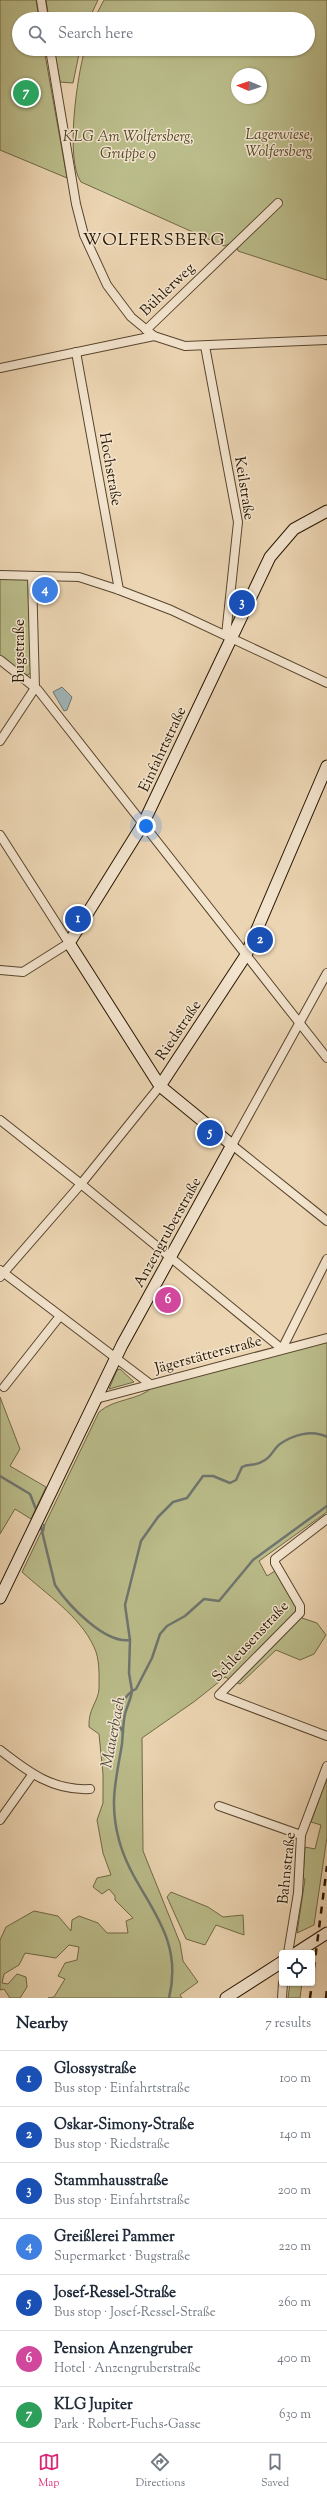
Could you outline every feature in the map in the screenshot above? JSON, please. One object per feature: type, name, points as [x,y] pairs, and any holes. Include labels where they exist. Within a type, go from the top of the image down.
[{"type":"street","points":[[41,0],[43,12]]},
{"type":"street","points":[[51,56],[76,204],[90,250],[113,294],[132,317],[154,336],[176,345],[205,346],[327,340]]},
{"type":"street","name":"Bühlerweg","points":[[146,330],[278,203]]},
{"type":"street","points":[[0,368],[154,336]]},
{"type":"street","name":"Keilstraße","points":[[205,346],[238,522],[229,636]]},
{"type":"street","name":"Hochstraße","points":[[76,352],[119,590]]},
{"type":"street","name":"Einfahrtstraße","points":[[0,970],[23,972],[69,943],[143,824],[229,636],[276,548],[294,529],[327,511]]},
{"type":"street","points":[[0,575],[79,578],[119,590],[171,610],[327,683]]},
{"type":"street","name":"Bugstraße","points":[[0,741],[35,688],[32,576]]},
{"type":"street","points":[[0,660],[35,688],[327,1058]]},
{"type":"street","name":"Riedstraße","points":[[1,1273],[82,1184],[160,1086],[246,955],[327,766]]},
{"type":"street","points":[[0,835],[160,1086],[327,1221]]},
{"type":"street","name":"Anzengruberstraße","points":[[0,1598],[116,1357],[327,974]]},
{"type":"street","points":[[0,1120],[82,1184],[282,1349],[327,1259]]},
{"type":"street","points":[[1,1273],[116,1357],[150,1384]]},
{"type":"street","points":[[4,1387],[60,1316]]},
{"type":"street","name":"Jägerstätterstraße","points":[[96,1399],[327,1338]]},
{"type":"street","name":"Schleusenstraße","points":[[327,1519],[275,1559],[275,1563],[300,1606],[300,1614],[219,1695],[327,1736]]},
{"type":"street","points":[[0,1750],[32,1775],[74,1790],[90,1789]]},
{"type":"street","name":"Bahnstraße","points":[[288,1950],[298,1893],[301,1835],[327,1766]]},
{"type":"street","points":[[0,1820],[32,1775]]},
{"type":"street","points":[[219,1806],[301,1835]]},
{"type":"street","points":[[301,1950],[327,1933]]},
{"type":"street","points":[[226,1998],[279,1964]]},
{"type":"street","points":[[282,1998],[283,1986]]},
{"type":"green space","points":[[0,0],[36,0],[38,12],[12,12],[12,56],[45,56],[67,178],[0,150]]},
{"type":"green space","points":[[46,0],[98,0],[92,12],[48,12]]},
{"type":"green space","points":[[104,0],[327,0],[327,280],[238,251],[237,247],[282,204],[277,200],[232,243],[224,246],[81,182],[76,171],[73,137],[79,78],[83,56],[315,56],[315,12],[98,12]]},
{"type":"green space","points":[[55,56],[79,56],[73,83],[60,82]]},
{"type":"green space","points":[[0,578],[28,579],[30,582],[31,672],[28,675],[22,674],[0,656]]},
{"type":"green space","points":[[232,603],[241,606],[231,625]]},
{"type":"green space","points":[[327,1342],[327,1512],[259,1561],[267,1576],[275,1571],[302,1618],[317,1623],[326,1635],[314,1654],[300,1660],[276,1650],[240,1684],[225,1677],[195,1701],[142,1738],[143,1851],[180,1943],[183,1961],[198,1982],[180,1995],[182,1998],[48,1998],[54,1997],[65,1979],[58,1976],[65,1963],[77,1960],[79,1947],[69,1945],[56,1958],[25,1953],[19,1965],[4,1974],[2,1983],[8,1984],[17,1974],[26,1977],[27,1987],[20,1998],[10,1998],[4,1989],[0,1990],[0,1940],[6,1927],[34,1911],[58,1916],[71,1931],[72,1920],[79,1916],[98,1923],[107,1933],[128,1933],[126,1921],[133,1918],[115,1900],[115,1896],[109,1889],[102,1894],[93,1887],[97,1878],[111,1875],[103,1853],[97,1820],[103,1803],[103,1774],[99,1734],[89,1727],[91,1710],[97,1698],[99,1689],[99,1667],[96,1652],[88,1636],[71,1615],[22,1572],[99,1412],[112,1404],[147,1392],[153,1387]]},
{"type":"green space","points":[[120,1369],[134,1382],[109,1389],[117,1370]]},
{"type":"green space","points":[[0,1397],[20,1449],[10,1466],[46,1487],[31,1519],[15,1509],[0,1534]]},
{"type":"green space","points":[[327,1777],[327,1837],[314,1925],[297,1933],[305,1879],[303,1878],[305,1847],[315,1849],[321,1825],[311,1822]]},
{"type":"green space","points":[[171,1892],[208,1907],[223,1917],[243,1915],[244,1935],[216,1925],[205,1945],[186,1939],[167,1897]]},
{"type":"green space","points":[[290,1986],[302,1986],[300,1998],[288,1998]]},
{"type":"water","points":[[62,687],[72,697],[67,710],[64,711],[53,692]]},
{"type":"waterway","points":[[123,1732],[118,1721],[119,1710],[124,1700],[132,1691],[129,1673],[130,1640],[125,1605],[141,1541],[158,1517],[173,1502],[187,1498],[203,1476],[213,1476],[230,1483],[236,1480],[242,1467],[261,1462],[278,1446],[291,1438],[309,1433],[315,1433],[327,1437]]},
{"type":"waterway","points":[[0,1476],[30,1494],[37,1512]]},
{"type":"waterway","name":"Mauerbach","points":[[169,1998],[172,1974],[170,1952],[165,1933],[126,1860],[119,1840],[114,1814],[114,1792],[122,1744],[124,1717],[132,1691],[136,1689],[152,1658],[160,1634],[167,1626],[185,1616],[204,1599],[219,1601],[253,1560],[327,1506]]},
{"type":"waterway","points":[[40,1523],[55,1585],[61,1593],[88,1622],[99,1630],[120,1640],[130,1640]]},
{"type":"waterway","points":[[43,1531],[44,1525]]},
{"type":"railway","points":[[315,1960],[327,1866]]},
{"type":"railway","points":[[310,1998],[312,1986]]},
{"type":"railway","points":[[326,1998],[327,1988]]},
{"type":"place","name":"KLG Jupiter","points":[[26,93]]},
{"type":"place","name":"Greißlerei Pammer","points":[[45,590]]},
{"type":"place","name":"Stammhausstraße","points":[[242,603]]},
{"type":"place","name":"Glossystraße","points":[[78,919]]},
{"type":"place","name":"Oskar-Simony-Straße","points":[[260,940]]},
{"type":"place","name":"Josef-Ressel-Straße","points":[[210,1133]]},
{"type":"place","name":"Pension Anzengruber","points":[[168,1300]]},
{"type":"district","name":"WOLFERSBERG","points":[[154,239]]},
{"type":"park label","name":"Lagerwiese, Wolfersberg","points":[[279,142]]},
{"type":"park label","name":"KLG Am Wolfersberg, Gruppe 9","points":[[128,144]]}]
